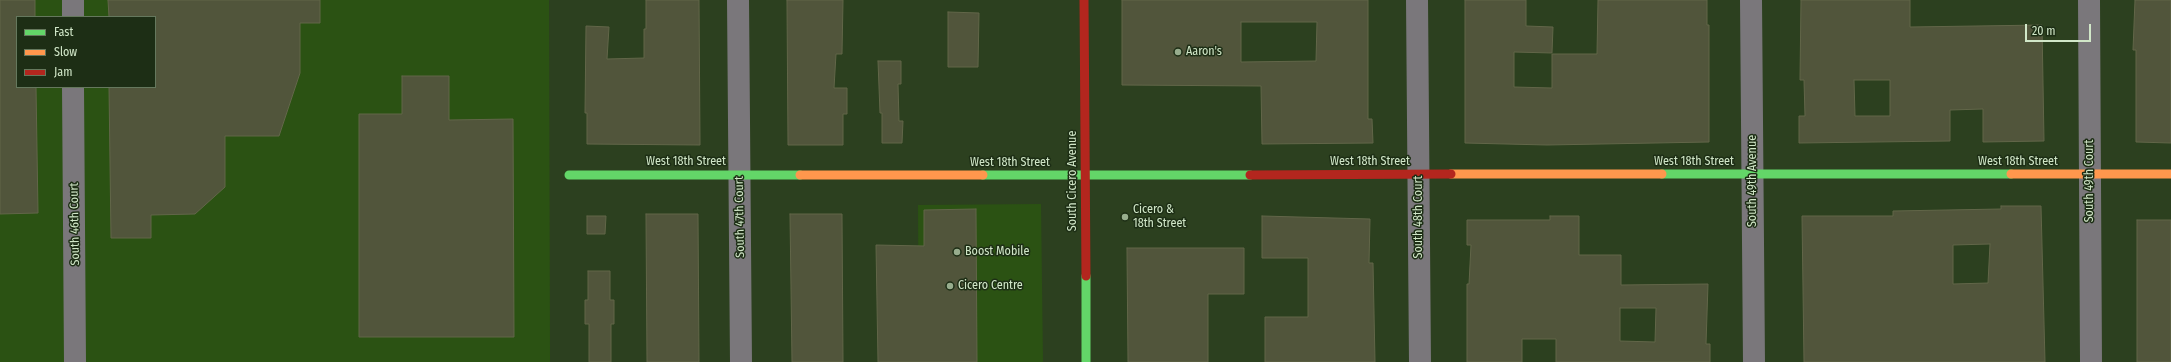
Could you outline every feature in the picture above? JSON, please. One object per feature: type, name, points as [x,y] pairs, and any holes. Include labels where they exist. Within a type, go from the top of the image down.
[{"type":"street","points":[[72,0],[73,16]]},
{"type":"street","name":"South 47th Court","points":[[738,0],[741,362]]},
{"type":"street","name":"South Cicero Avenue","points":[[1084,0],[1086,362]]},
{"type":"street","name":"South 48th Court","points":[[1417,0],[1420,362]]},
{"type":"street","name":"South 49th Avenue","points":[[1751,0],[1754,362]]},
{"type":"street","name":"South 49th Court","points":[[2089,0],[2091,362]]},
{"type":"street","name":"South 46th Court","points":[[73,88],[75,362]]},
{"type":"street","name":"West 18th Street","points":[[569,175],[2171,174]]},
{"type":"shaded area","points":[[0,0],[549,0],[550,362],[0,362]]},
{"type":"shaded area","name":"Cicero Centre","points":[[1041,204],[1043,362],[919,362],[918,205]]},
{"type":"building","points":[[0,0],[35,0],[35,16],[16,16],[16,88],[36,88],[38,213],[0,214]]},
{"type":"building","points":[[108,0],[320,0],[320,23],[300,23],[300,73],[279,136],[225,136],[225,187],[195,214],[151,215],[151,238],[111,238],[109,88],[156,88],[156,16],[109,16]]},
{"type":"building","points":[[646,0],[699,0],[700,145],[587,144],[587,113],[585,113],[586,26],[609,27],[607,59],[644,58]]},
{"type":"building","points":[[787,0],[843,0],[842,54],[836,54],[834,88],[847,88],[847,114],[843,114],[843,145],[788,145]]},
{"type":"building","points":[[1122,0],[1368,0],[1368,119],[1372,119],[1373,143],[1262,144],[1261,86],[1122,85]],"holes":[[[1241,22],[1317,22],[1316,61],[1241,62]]]},
{"type":"building","points":[[1465,0],[1526,0],[1526,26],[1553,27],[1552,53],[1514,52],[1514,87],[1552,88],[1552,54],[1597,54],[1598,0],[1707,0],[1707,25],[1709,25],[1709,142],[1547,145],[1465,143]]},
{"type":"building","points":[[1801,0],[1910,0],[1910,27],[2042,25],[2044,141],[1983,142],[1983,109],[1950,110],[1950,141],[1799,143],[1799,116],[1805,116],[1804,80],[1800,80]],"holes":[[[1854,80],[1890,80],[1890,116],[1855,116]]]},
{"type":"building","points":[[2135,0],[2171,0],[2171,143],[2136,142],[2136,50],[2133,50]]},
{"type":"building","points":[[948,12],[979,13],[978,67],[948,67]]},
{"type":"building","points":[[878,61],[901,61],[901,84],[898,84],[899,121],[903,121],[902,143],[882,143],[882,113],[880,113]]},
{"type":"building","points":[[402,76],[449,76],[449,120],[513,119],[514,337],[359,337],[359,114],[402,114]]},
{"type":"building","points":[[2001,206],[2041,206],[2045,362],[1804,362],[1802,216],[1893,216],[1893,211],[2001,209]],"holes":[[[1990,244],[1988,283],[1953,284],[1953,245]]]},
{"type":"building","points":[[976,209],[977,362],[878,362],[876,245],[924,246],[924,210]]},
{"type":"building","points":[[646,214],[698,214],[699,362],[647,362]]},
{"type":"building","points":[[790,214],[842,214],[843,362],[792,362]]},
{"type":"building","points":[[587,216],[606,216],[605,234],[587,234]]},
{"type":"building","points":[[1262,216],[1370,219],[1369,263],[1373,263],[1375,362],[1265,362],[1265,317],[1308,317],[1308,258],[1262,258]]},
{"type":"building","points":[[1550,216],[1579,216],[1579,255],[1621,255],[1621,285],[1708,284],[1706,344],[1710,344],[1710,362],[1556,362],[1556,339],[1522,339],[1522,362],[1467,362],[1467,284],[1469,284],[1471,245],[1467,245],[1467,220],[1550,220]],"holes":[[[1620,308],[1656,308],[1655,342],[1620,341]]]},
{"type":"building","points":[[2137,220],[2171,220],[2171,362],[2137,362]]},
{"type":"building","points":[[1127,248],[1244,248],[1244,294],[1208,294],[1208,362],[1128,362]]},
{"type":"building","points":[[588,271],[610,271],[610,300],[614,300],[614,324],[611,324],[611,362],[589,362],[589,324],[585,324],[585,300],[588,300]]},
{"type":"traffic: fast","points":[[1662,174],[2011,174]]},
{"type":"traffic: fast","points":[[569,175],[800,175]]},
{"type":"traffic: fast","points":[[983,175],[1250,175]]},
{"type":"traffic: fast","points":[[1086,276],[1086,362]]},
{"type":"traffic: slow","points":[[1451,174],[1662,174]]},
{"type":"traffic: slow","points":[[2011,174],[2171,174]]},
{"type":"traffic: slow","points":[[800,175],[983,175]]},
{"type":"traffic: jam","points":[[1084,0],[1086,276]]},
{"type":"traffic: jam","points":[[1250,175],[1451,174]]},
{"type":"place","name":"Aaron's","points":[[1178,52]]},
{"type":"place","name":"Cicero & 18th Street","points":[[1125,217]]},
{"type":"place","name":"Boost Mobile","points":[[957,252]]},
{"type":"place","name":"Cicero Centre","points":[[950,286]]}]
